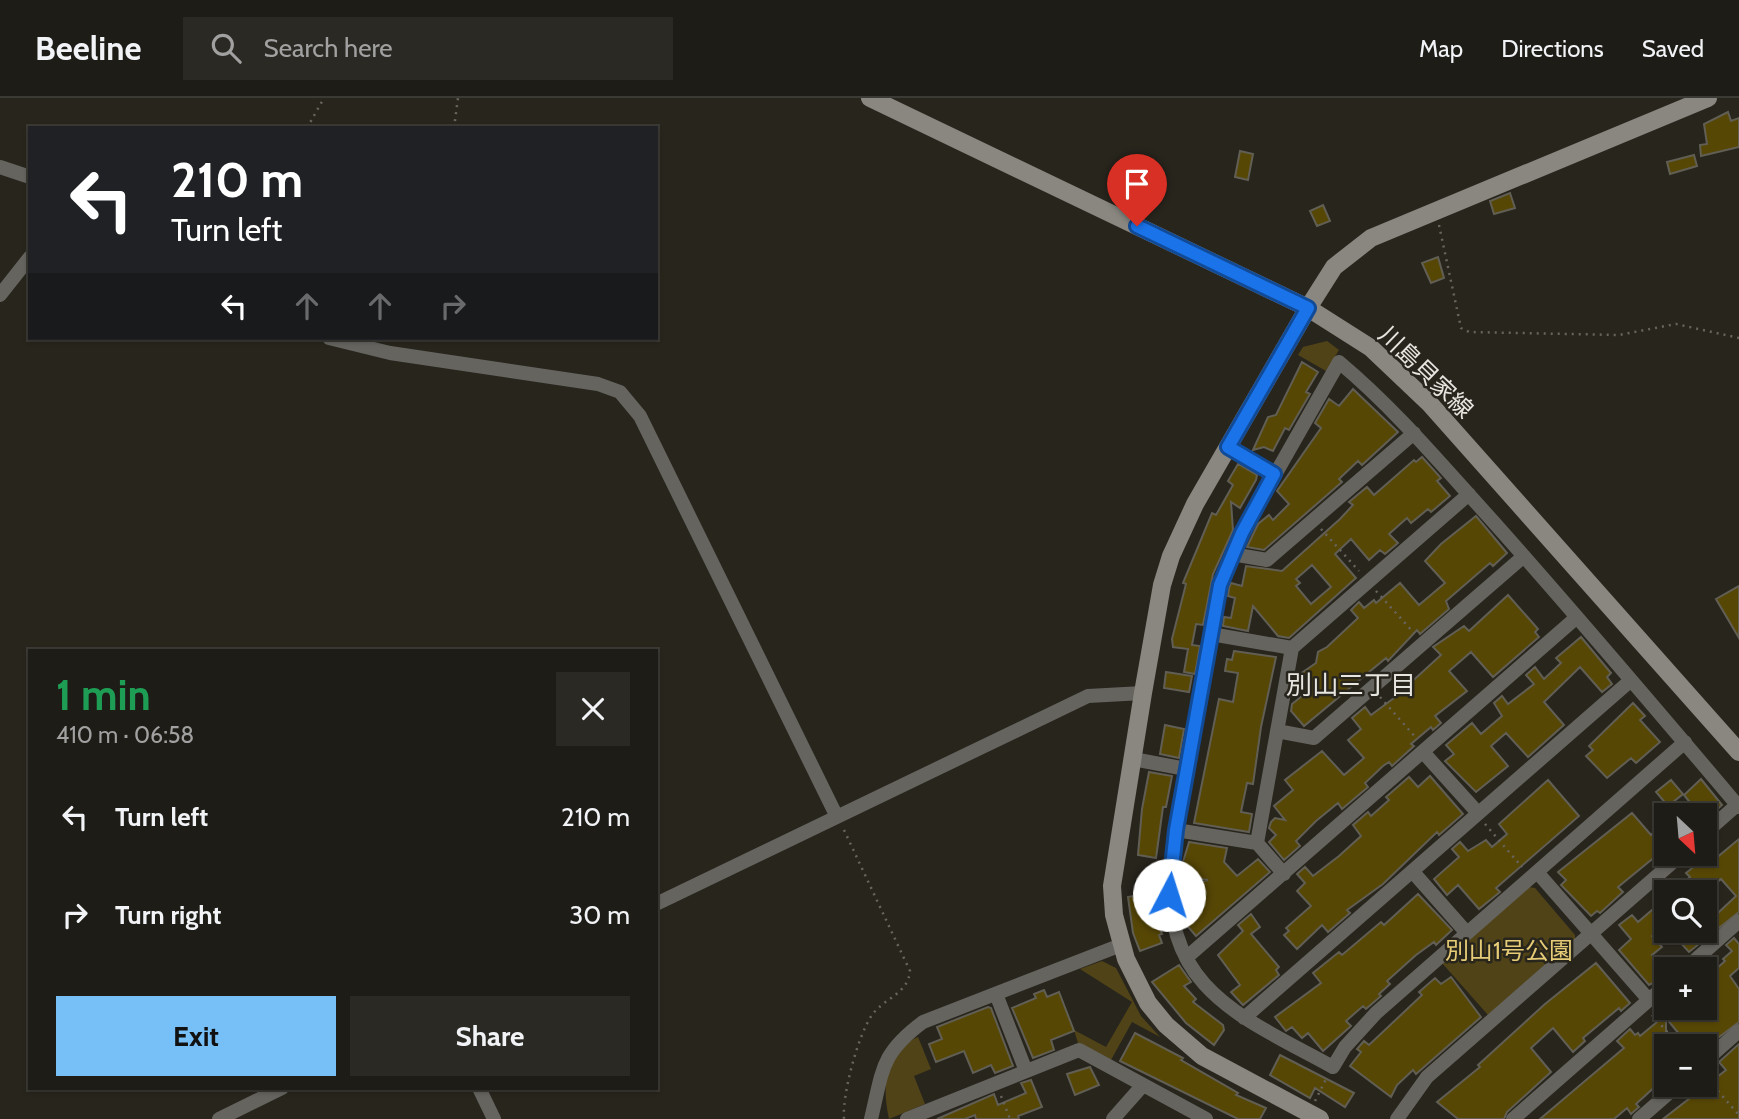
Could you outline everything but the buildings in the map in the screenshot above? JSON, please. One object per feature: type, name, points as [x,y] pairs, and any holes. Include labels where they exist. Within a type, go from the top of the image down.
[{"type":"street","name":"川島貝家線","points":[[870,98],[1308,308],[1370,348],[1430,404],[1739,752]]},
{"type":"street","points":[[1316,1112],[1202,1056],[1175,1034],[1148,1003],[1121,945],[1114,915],[1112,886],[1162,585],[1171,555],[1195,504],[1308,308],[1334,267],[1357,246],[1437,208],[1707,98]]},
{"type":"street","points":[[0,167],[28,176]]},
{"type":"street","points":[[0,295],[28,260]]},
{"type":"street","points":[[337,340],[390,353],[598,384],[626,398],[640,416],[836,815]]},
{"type":"street","points":[[1685,742],[1376,1013],[1345,1047],[1333,1067],[1244,1018],[1199,981],[1186,958],[1170,911],[1176,830],[1220,585],[1274,474],[1339,362],[1377,394],[1469,494],[1685,742],[1738,806],[1717,823]]},
{"type":"street","points":[[1233,554],[1267,560],[1414,433]]},
{"type":"street","points":[[1228,447],[1274,474]]},
{"type":"street","points":[[1257,843],[1292,648],[1469,494]]},
{"type":"street","points":[[1277,731],[1314,738],[1524,556]]},
{"type":"street","points":[[1186,958],[1577,617]]},
{"type":"street","points":[[1211,634],[1292,648]]},
{"type":"street","points":[[1244,1018],[1630,681]]},
{"type":"street","points":[[658,903],[1088,695],[1143,693]]},
{"type":"street","points":[[1425,751],[1477,814]]},
{"type":"street","points":[[1133,759],[1186,769]]},
{"type":"street","points":[[1176,830],[1257,843],[1284,874]]},
{"type":"street","points":[[1397,1119],[1427,1077],[1668,866]]},
{"type":"street","points":[[1413,872],[1466,932]]},
{"type":"street","points":[[1534,874],[1591,934],[1646,1002]]},
{"type":"street","points":[[1699,957],[1739,921]]},
{"type":"street","points":[[871,1119],[884,1063],[897,1041],[923,1023],[1121,945]]},
{"type":"street","points":[[996,994],[1026,1071]]},
{"type":"street","points":[[1513,1119],[1654,995]]},
{"type":"street","points":[[1717,1050],[1739,1031]]},
{"type":"street","points":[[906,1119],[1079,1050],[1206,1119]]},
{"type":"street","points":[[1113,1119],[1143,1084]]},
{"type":"street","points":[[219,1119],[278,1090]]},
{"type":"street","points":[[480,1090],[494,1119]]},
{"type":"street","points":[[1639,1119],[1664,1097]]},
{"type":"path","points":[[308,126],[324,98]]},
{"type":"path","points":[[454,126],[458,98]]},
{"type":"path","points":[[1437,208],[1461,328],[1469,332],[1619,335],[1676,324],[1739,338]]},
{"type":"path","points":[[1313,520],[1423,643]]},
{"type":"path","points":[[1372,688],[1425,751]]},
{"type":"path","points":[[1477,814],[1534,874]]},
{"type":"path","points":[[836,815],[910,971],[902,990],[873,1014],[860,1038],[844,1119]]},
{"type":"path","points":[[1646,1002],[1671,1034]]},
{"type":"path","points":[[1316,1112],[1333,1067]]},
{"type":"path","points":[[996,1083],[1010,1119]]},
{"type":"path","points":[[1717,1090],[1739,1115]]},
{"type":"green space","points":[[1327,341],[1339,350],[1326,371],[1298,355],[1303,347]]},
{"type":"green space","name":"別山1号公園","points":[[1528,887],[1535,888],[1575,935],[1575,939],[1488,1015],[1442,963]]},
{"type":"green space","points":[[1102,961],[1116,968],[1141,1016],[1160,1037],[1132,1022],[1111,1060],[1078,1043],[1074,1030],[1106,1047],[1132,1002],[1080,969]]},
{"type":"green space","points":[[918,1037],[931,1069],[914,1076],[925,1104],[889,1119],[886,1094],[888,1071],[898,1051]]},
{"type":"district","name":"別山三丁目","points":[[1351,685]]},
{"type":"route","points":[[1137,226],[1308,308],[1228,447],[1274,474],[1242,533],[1220,585],[1186,769],[1169,895]]}]
